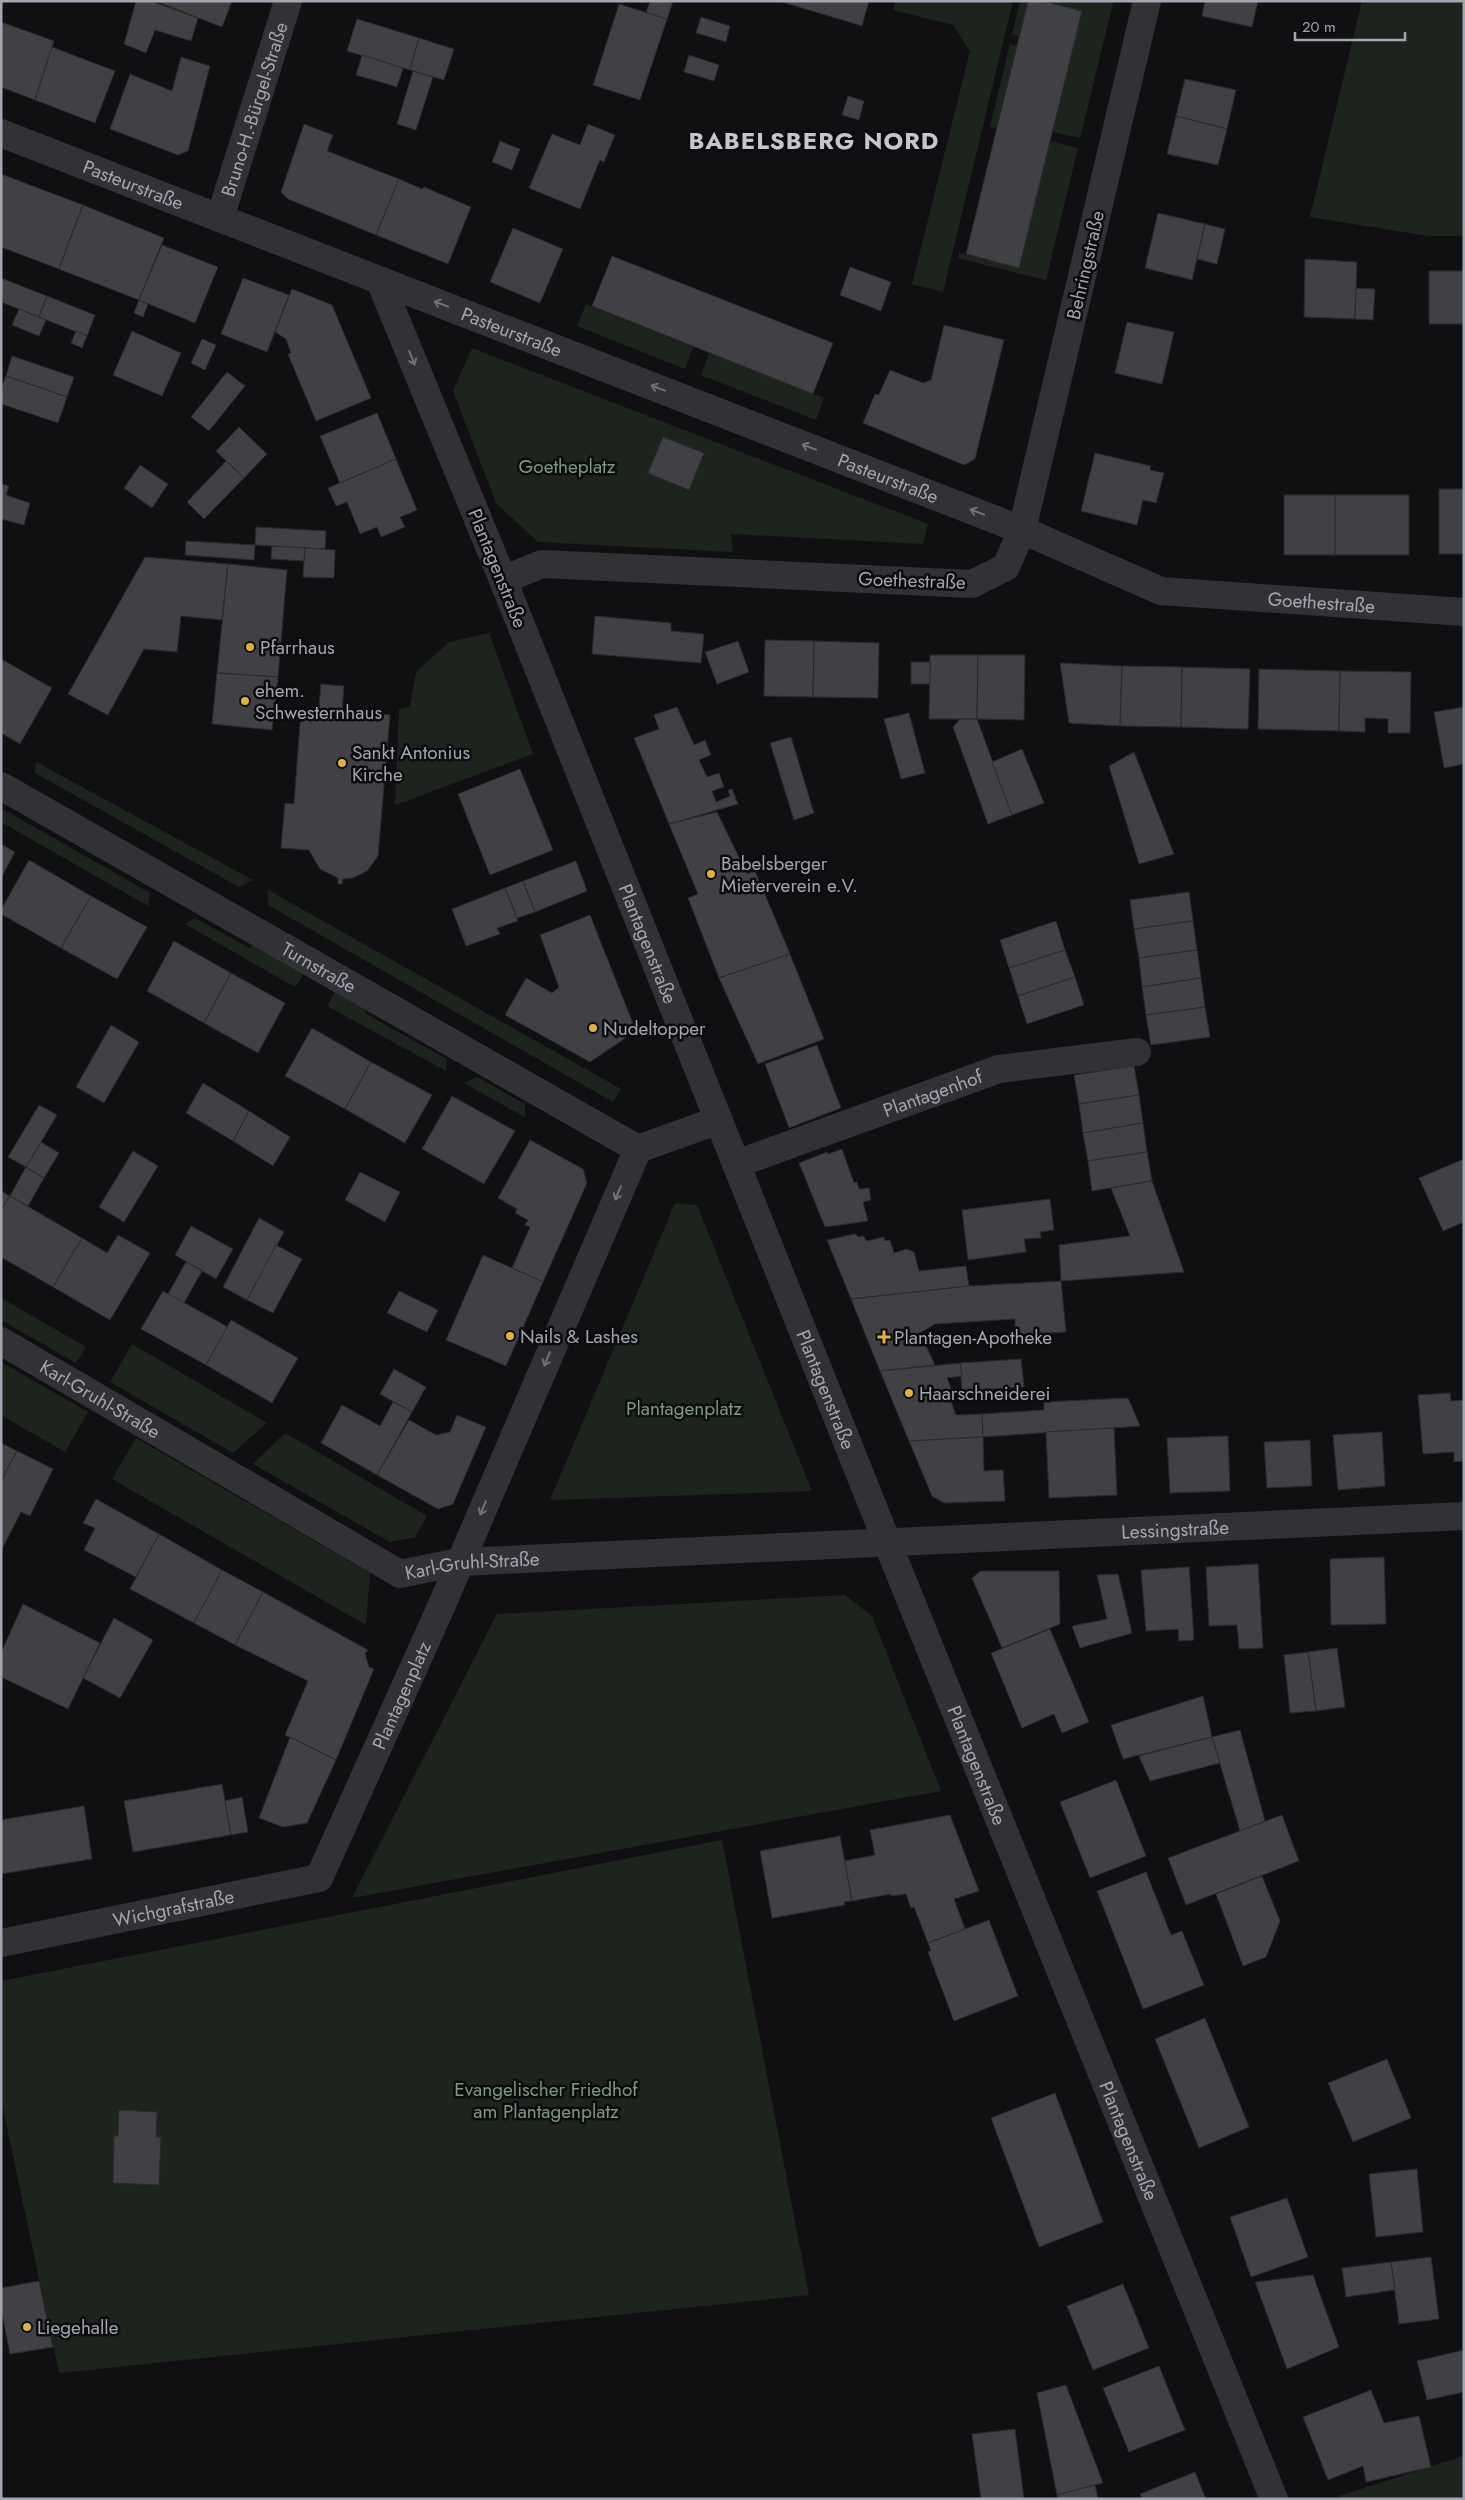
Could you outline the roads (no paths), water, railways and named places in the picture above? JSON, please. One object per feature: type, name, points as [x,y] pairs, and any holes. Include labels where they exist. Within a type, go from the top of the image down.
[{"type":"street","name":"Bruno-H.-Bürgel-Straße","points":[[220,218],[288,1]]},
{"type":"street","name":"Behringstraße","points":[[1022,530],[1147,1]]},
{"type":"street","name":"Pasteurstraße","points":[[1,134],[1022,530]]},
{"type":"street","name":"Plantagenstraße","points":[[380,281],[503,580],[887,1542],[1274,2499]]},
{"type":"street","name":"Goethestraße","points":[[503,580],[542,564],[972,584],[1006,568],[1022,530],[1161,591],[1464,612]]},
{"type":"street","name":"Turnstraße","points":[[1,786],[638,1148]]},
{"type":"street","name":"Plantagenhof","points":[[736,1164],[999,1068],[1137,1052]]},
{"type":"street","points":[[638,1148],[719,1120]]},
{"type":"street","name":"Plantagenplatz","points":[[331,1852],[394,1707],[441,1607],[638,1148]]},
{"type":"street","name":"Karl-Gruhl-Straße","points":[[1,1341],[400,1574],[459,1562],[887,1542]]},
{"type":"street","name":"Lessingstraße","points":[[887,1542],[1464,1516]]},
{"type":"street","name":"Wichgrafstraße","points":[[1,1943],[319,1878],[331,1852]]},
{"type":"place","name":"Pfarrhaus","points":[[250,647]]},
{"type":"place","name":"ehem. Schwesternhaus","points":[[245,701]]},
{"type":"place","name":"Sankt Antonius Kirche","points":[[342,763]]},
{"type":"place","name":"Babelsberger Mieterverein e.V.","points":[[711,874]]},
{"type":"place","name":"Nudeltopper","points":[[593,1028]]},
{"type":"place","name":"Nails & Lashes","points":[[510,1336]]},
{"type":"place","name":"Plantagen-Apotheke","points":[[884,1337]]},
{"type":"place","name":"Haarschneiderei","points":[[909,1393]]},
{"type":"place","name":"Liegehalle","points":[[27,2327]]},
{"type":"district","name":"BABELSBERG NORD","points":[[814,141]]},
{"type":"park label","name":"Goetheplatz","points":[[567,466]]},
{"type":"park label","name":"Evangelischer Friedhof am Plantagenplatz","points":[[546,2100]]}]
